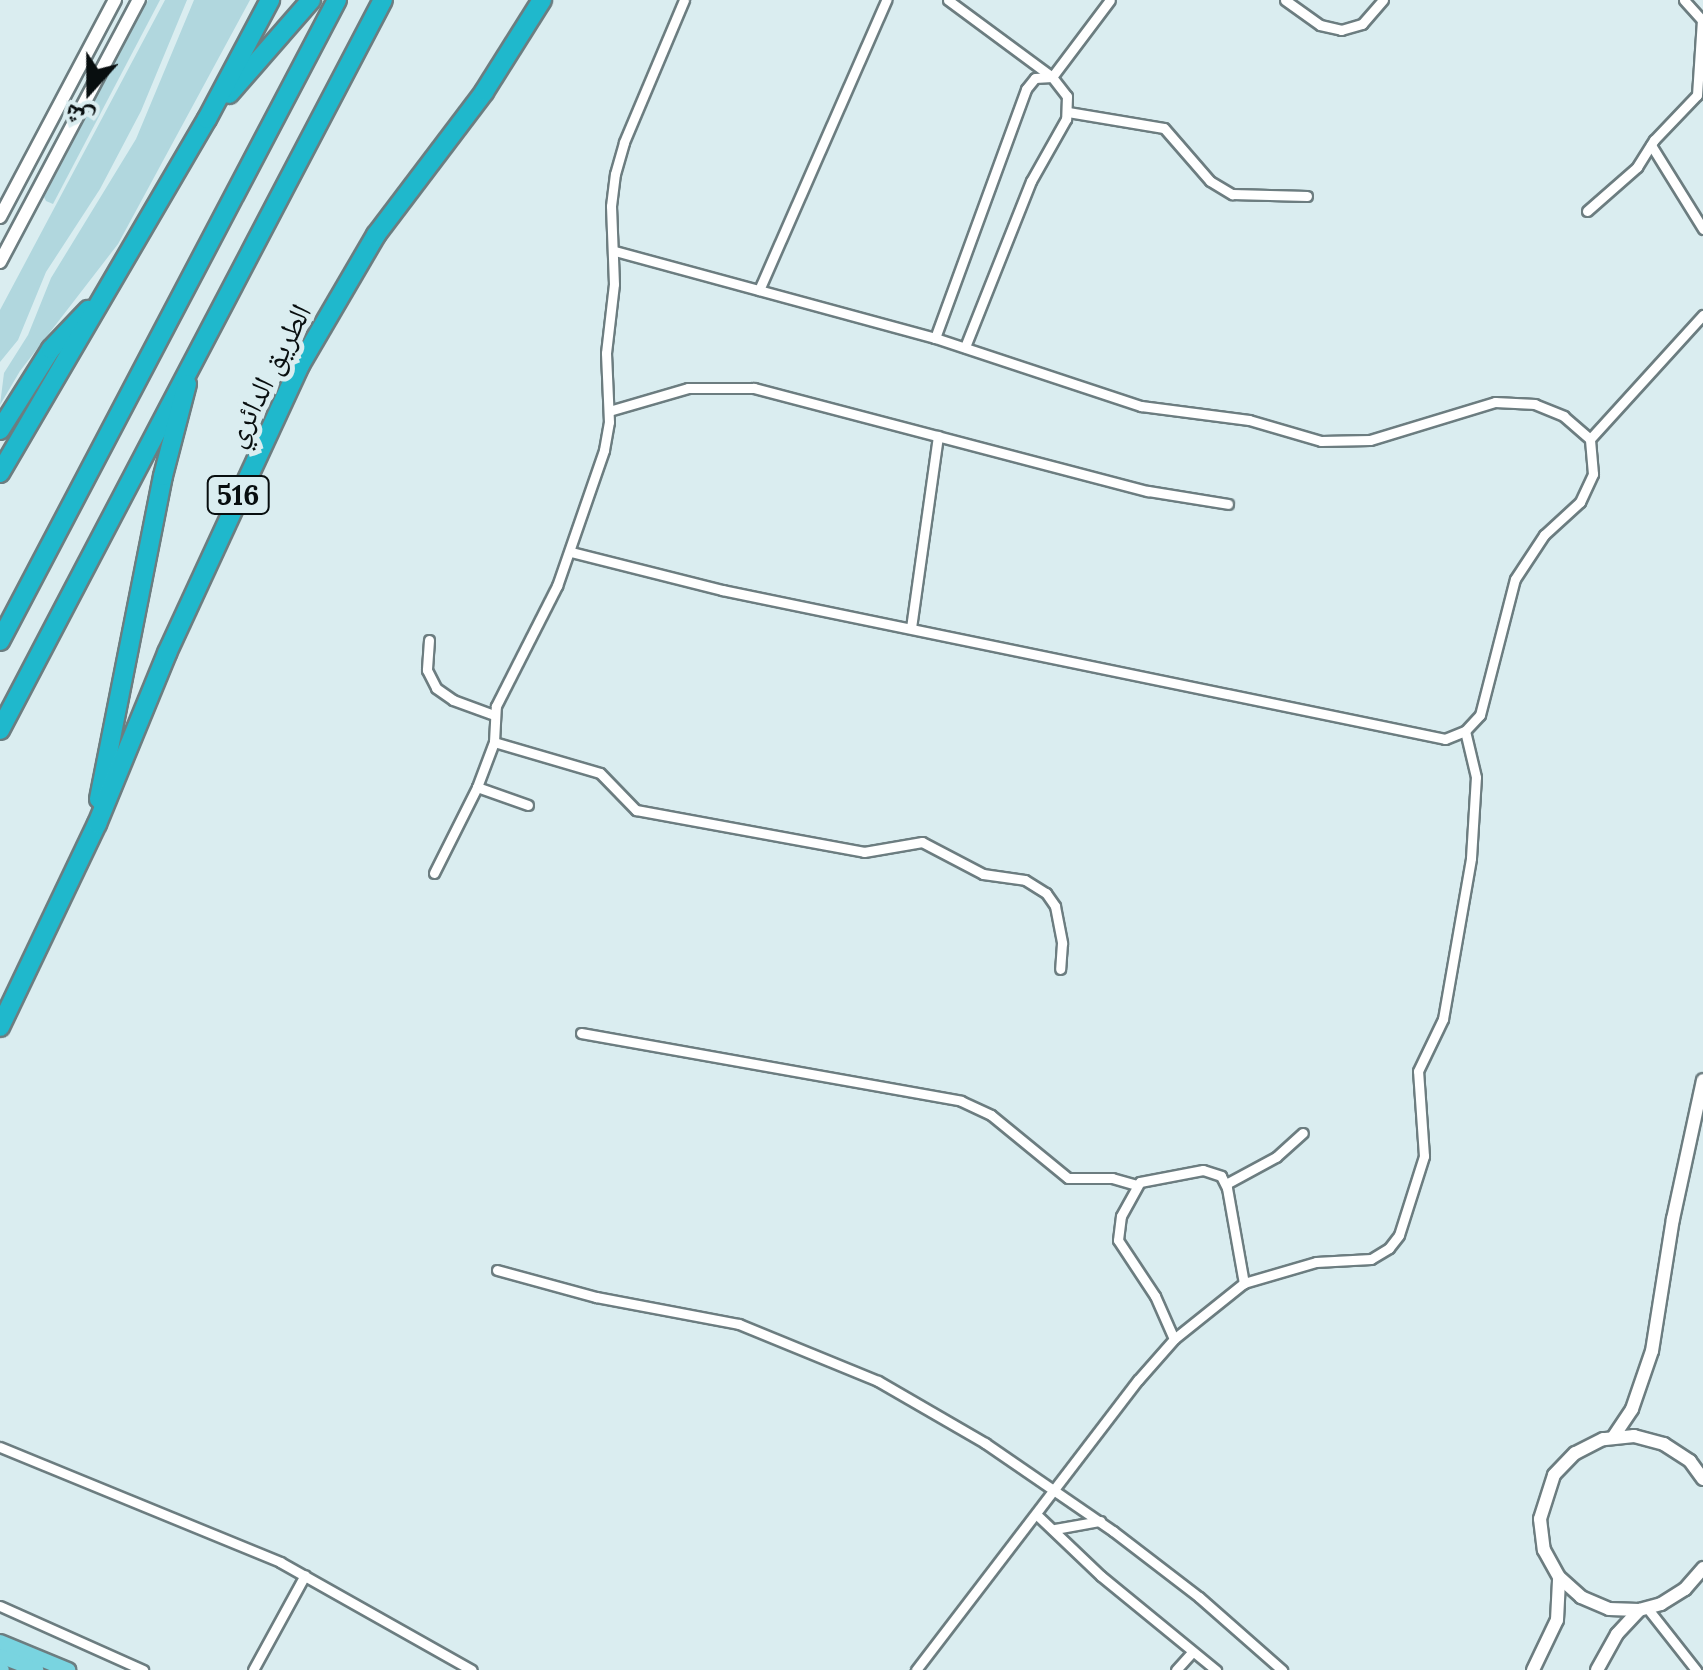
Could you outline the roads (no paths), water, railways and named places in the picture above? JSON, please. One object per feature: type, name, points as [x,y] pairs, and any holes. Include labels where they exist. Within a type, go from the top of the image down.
[{"type":"highway","points":[[0,474],[207,119],[270,0]]},
{"type":"highway","points":[[207,119],[311,0]]},
{"type":"highway","points":[[0,640],[338,0]]},
{"type":"highway","name":"516","points":[[0,730],[383,0]]},
{"type":"highway","name":"الطريق الدائري","points":[[0,1027],[98,824],[221,532],[316,335],[376,234],[484,92],[542,0]]},
{"type":"highway","points":[[0,430],[51,349],[100,300]]},
{"type":"highway","name":"516","points":[[98,824],[163,476],[195,352]]},
{"type":"main road","points":[[0,1642],[68,1670]]},
{"type":"main road","points":[[0,1656],[36,1670]]},
{"type":"street","points":[[0,217],[115,0]]},
{"type":"street","points":[[0,262],[139,0]]},
{"type":"street","points":[[434,873],[478,787],[494,742],[494,715],[571,552],[604,450],[610,412],[606,352],[614,251],[611,206],[619,158],[684,0]]},
{"type":"street","points":[[758,290],[886,0]]},
{"type":"street","points":[[948,0],[1052,77],[1064,89],[1068,112],[1030,181],[965,347]]},
{"type":"street","points":[[935,338],[1026,88],[1035,78],[1052,77],[1110,0]]},
{"type":"street","points":[[1285,0],[1320,25],[1341,30],[1362,24],[1383,0]]},
{"type":"street","points":[[1587,211],[1638,166],[1650,145],[1690,104],[1700,84],[1702,20],[1684,0]]},
{"type":"street","points":[[1068,112],[1164,128],[1210,181],[1232,194],[1307,196]]},
{"type":"street","points":[[1650,145],[1703,229]]},
{"type":"street","points":[[571,552],[722,590],[1431,738],[1465,732],[1483,709],[1506,605],[1521,567],[1544,534],[1588,489],[1594,466],[1590,438],[1554,411],[1505,401],[1370,440],[1321,441],[1249,420],[1141,406],[935,338],[614,251]]},
{"type":"street","points":[[1590,438],[1703,315]]},
{"type":"street","points":[[610,412],[674,390],[735,386],[772,392],[1148,492],[1228,504]]},
{"type":"street","points":[[912,628],[938,436]]},
{"type":"street","points":[[429,640],[427,670],[436,688],[453,700],[494,715]]},
{"type":"street","points":[[916,1670],[1138,1380],[1174,1339],[1244,1284],[1316,1262],[1371,1259],[1390,1248],[1398,1236],[1424,1156],[1418,1071],[1443,1018],[1470,858],[1476,777],[1465,732]]},
{"type":"street","points":[[494,742],[600,773],[636,810],[864,852],[922,842],[983,874],[1025,880],[1054,906],[1062,943],[1060,969]]},
{"type":"street","points":[[478,787],[528,805]]},
{"type":"street","points":[[581,1033],[961,1101],[991,1115],[1068,1178],[1112,1178],[1137,1185],[1203,1170],[1217,1173],[1226,1184],[1244,1284]]},
{"type":"street","points":[[1614,1436],[1636,1401],[1657,1330],[1672,1219],[1703,1080]]},
{"type":"street","points":[[1226,1184],[1276,1158],[1303,1133]]},
{"type":"street","points":[[1137,1185],[1121,1216],[1118,1240],[1155,1296],[1174,1339]]},
{"type":"street","points":[[497,1270],[596,1298],[705,1314],[811,1350],[926,1407],[1100,1521],[1200,1597],[1282,1670]]},
{"type":"street","points":[[1636,1401],[1649,1438]]},
{"type":"street","points":[[1533,1670],[1560,1611],[1558,1577],[1540,1535],[1546,1489],[1575,1453],[1614,1436],[1649,1438],[1678,1452],[1703,1479]]},
{"type":"street","points":[[0,1447],[304,1575],[472,1670]]},
{"type":"street","points":[[1037,1515],[1102,1576],[1216,1670]]},
{"type":"street","points":[[1054,1529],[1100,1521]]},
{"type":"street","points":[[1598,1670],[1617,1634],[1643,1610],[1674,1598],[1703,1568]]},
{"type":"street","points":[[253,1670],[304,1575]]},
{"type":"street","points":[[1558,1577],[1594,1604],[1643,1610],[1696,1670]]},
{"type":"street","points":[[0,1606],[143,1670]]},
{"type":"street","points":[[1176,1670],[1192,1652]]}]
